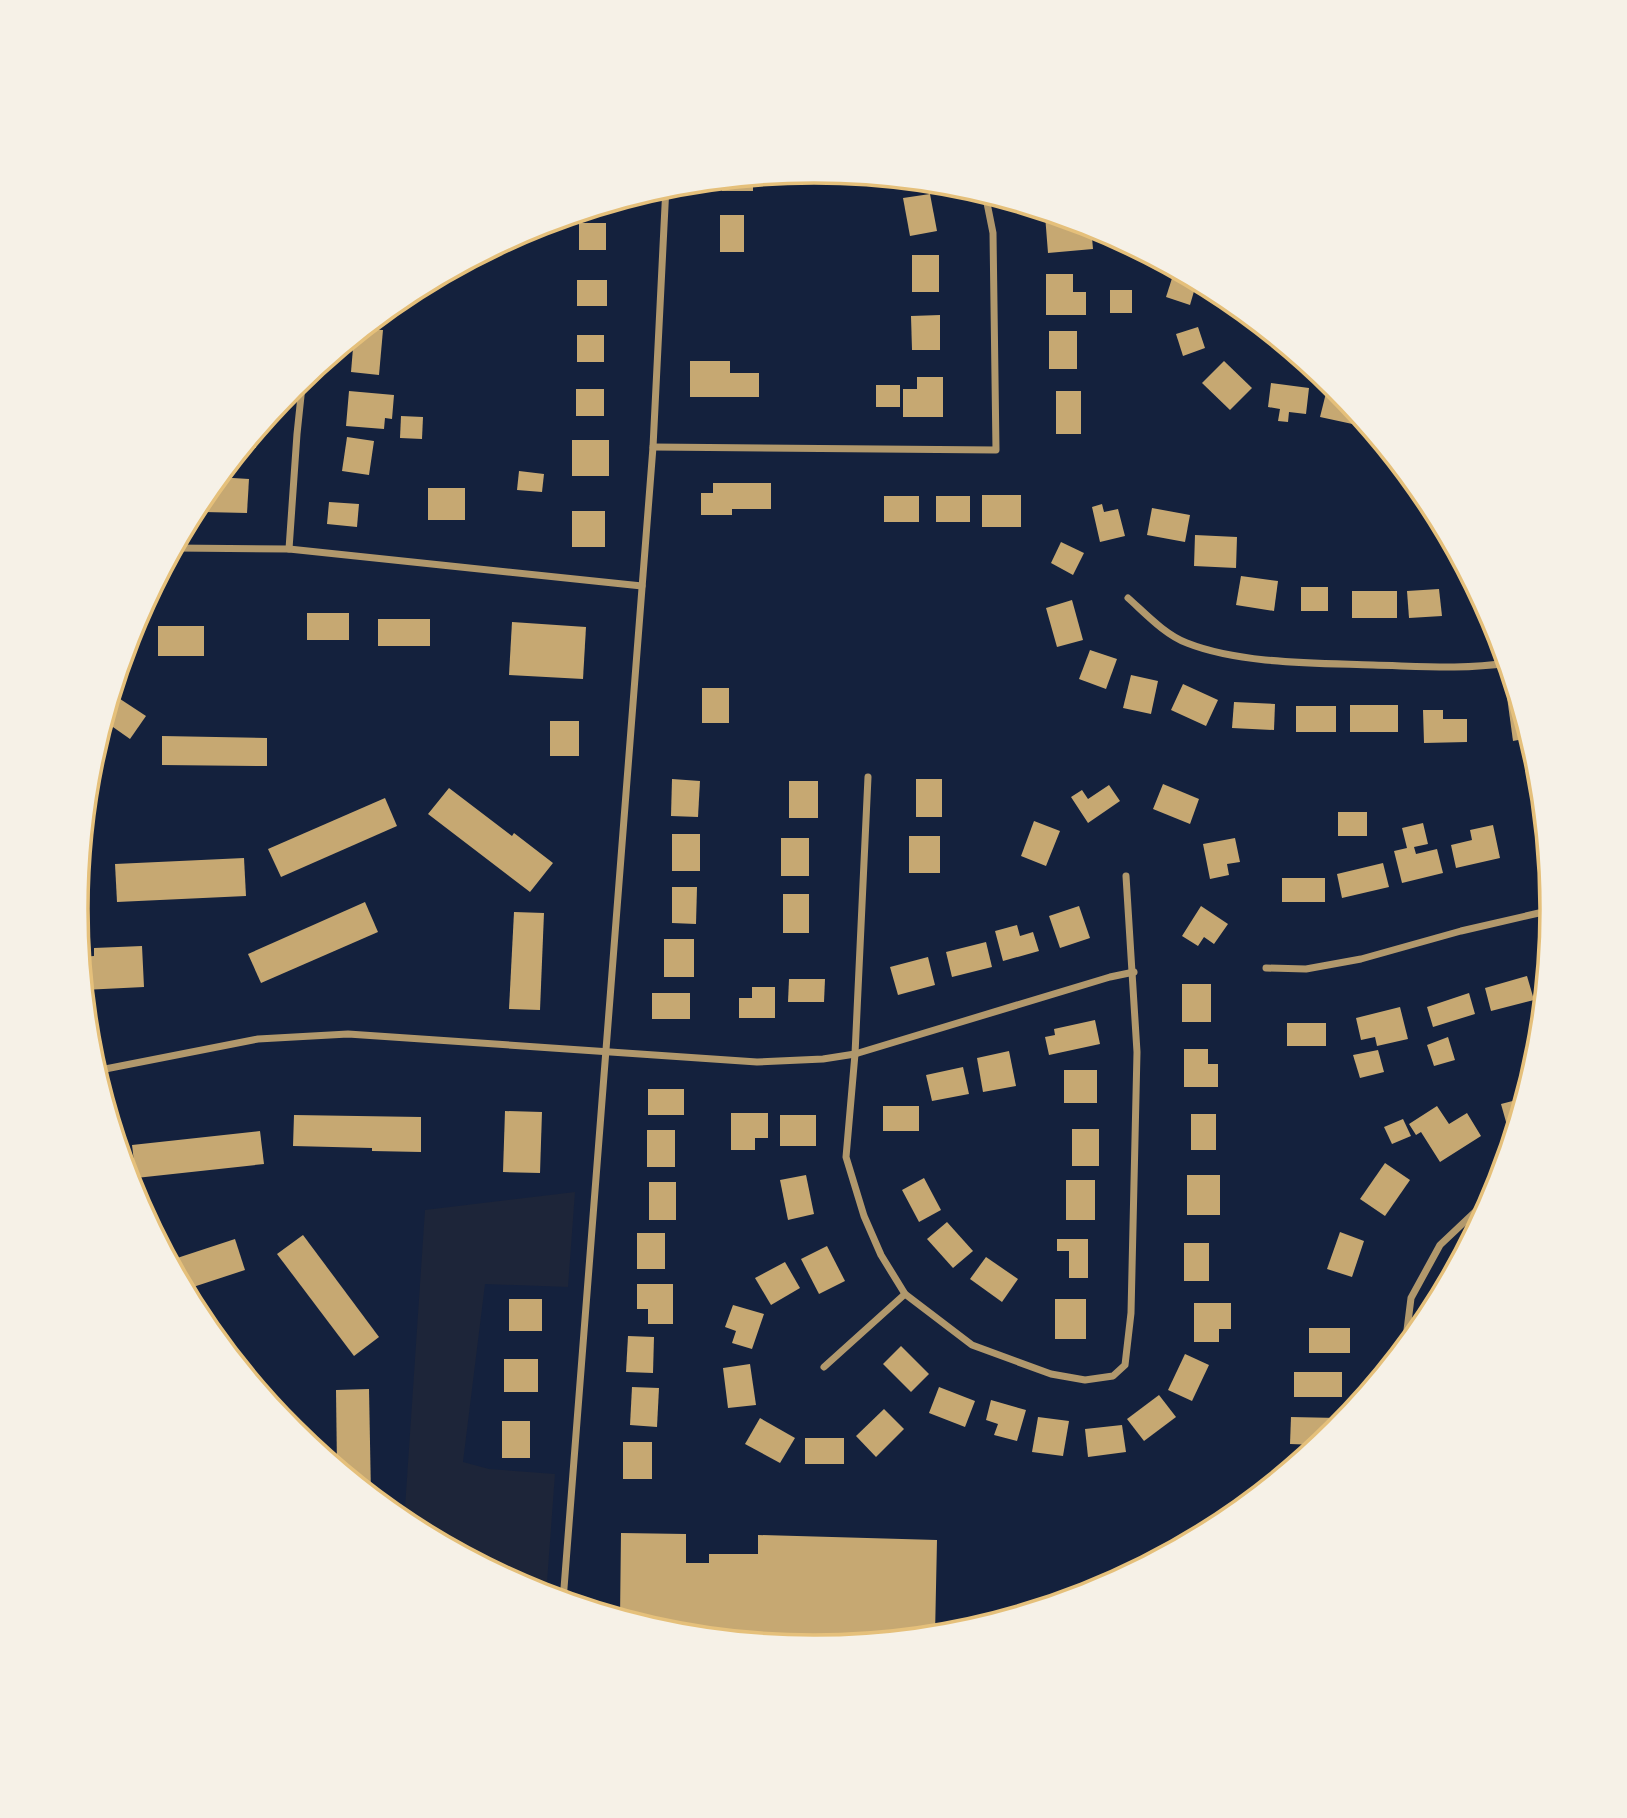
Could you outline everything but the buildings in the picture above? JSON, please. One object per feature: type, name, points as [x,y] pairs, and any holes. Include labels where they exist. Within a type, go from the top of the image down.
[{"type":"street","points":[[564,1590],[653,447],[665,199]]},
{"type":"street","points":[[653,447],[996,450],[993,233],[987,205]]},
{"type":"street","points":[[289,550],[302,395]]},
{"type":"street","points":[[184,548],[289,550],[642,586]]},
{"type":"street","points":[[1128,598],[1186,643],[1239,656],[1313,663],[1497,664]]},
{"type":"street","points":[[868,777],[855,1054],[846,1157],[863,1216],[881,1255],[905,1294],[972,1345],[1051,1374],[1085,1380],[1113,1376],[1125,1365],[1131,1313],[1137,1052],[1126,876]]},
{"type":"street","points":[[1266,968],[1306,969],[1361,959],[1461,931],[1540,913]]},
{"type":"street","points":[[105,1069],[258,1040],[348,1034],[757,1062],[811,1060],[855,1054],[1134,972]]},
{"type":"street","points":[[1408,1325],[1411,1298],[1440,1245],[1472,1215]]},
{"type":"street","points":[[824,1367],[905,1294]]},
{"type":"shaded area","points":[[575,1192],[568,1287],[485,1284],[463,1462],[489,1469],[555,1474],[547,1584],[450,1538],[405,1509],[425,1210]]}]
